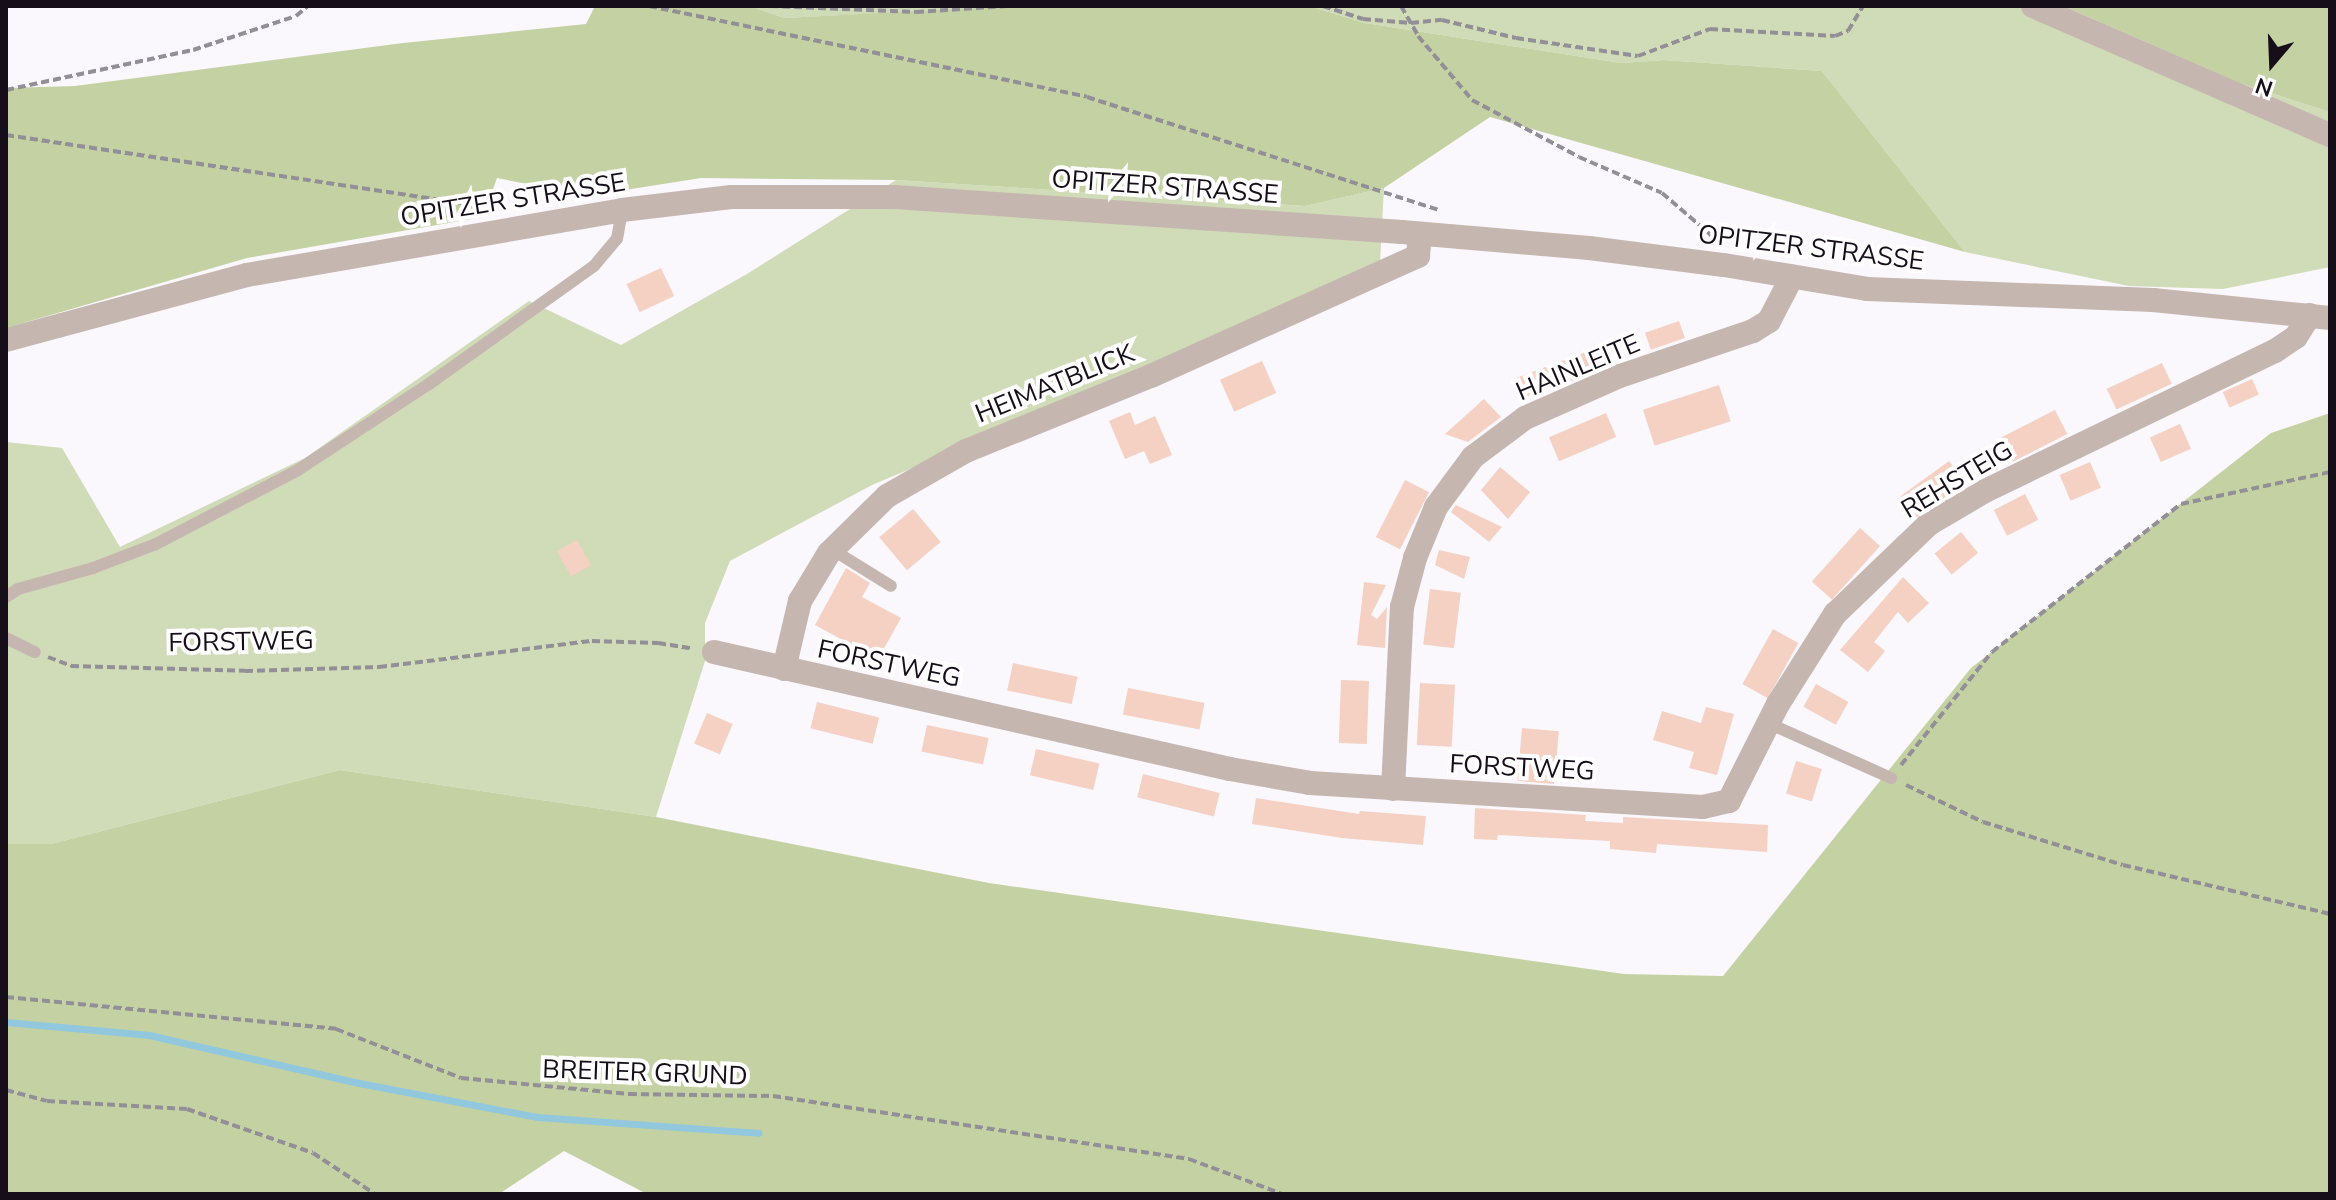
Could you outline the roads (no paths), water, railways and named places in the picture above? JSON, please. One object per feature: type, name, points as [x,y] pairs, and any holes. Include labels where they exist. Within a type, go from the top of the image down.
[{"type":"street","points":[[2033,6],[2330,135]]},
{"type":"street","name":"OPITZER STRASSE","points":[[6,340],[247,275],[622,210],[731,197],[895,197],[1420,234],[1589,248],[1724,265],[1867,289],[2153,300],[2320,317]]},
{"type":"street","name":"HEIMATBLICK","points":[[784,669],[800,601],[833,550],[887,496],[966,451],[1151,376],[1418,256],[1420,234]]},
{"type":"street","name":"HAINLEITE","points":[[1393,789],[1402,607],[1415,558],[1436,507],[1473,457],[1539,412],[1620,376],[1753,331],[1769,321],[1792,277]]},
{"type":"street","name":"REHSTEIG","points":[[1729,801],[1768,723],[1835,614],[1929,524],[1985,491],[2275,351],[2320,317]]},
{"type":"street","name":"FORSTWEG","points":[[714,652],[1230,769],[1310,783],[1703,807],[1729,801]]},
{"type":"lane","points":[[6,597],[18,589],[93,568],[156,544],[298,470],[429,384],[594,266],[617,239],[622,210]]},
{"type":"lane","points":[[833,550],[891,586]]},
{"type":"lane","points":[[6,638],[35,652]]},
{"type":"lane","points":[[1768,723],[1891,778]]},
{"type":"waterway","points":[[6,1022],[149,1035],[359,1083],[537,1117],[758,1133]]}]
